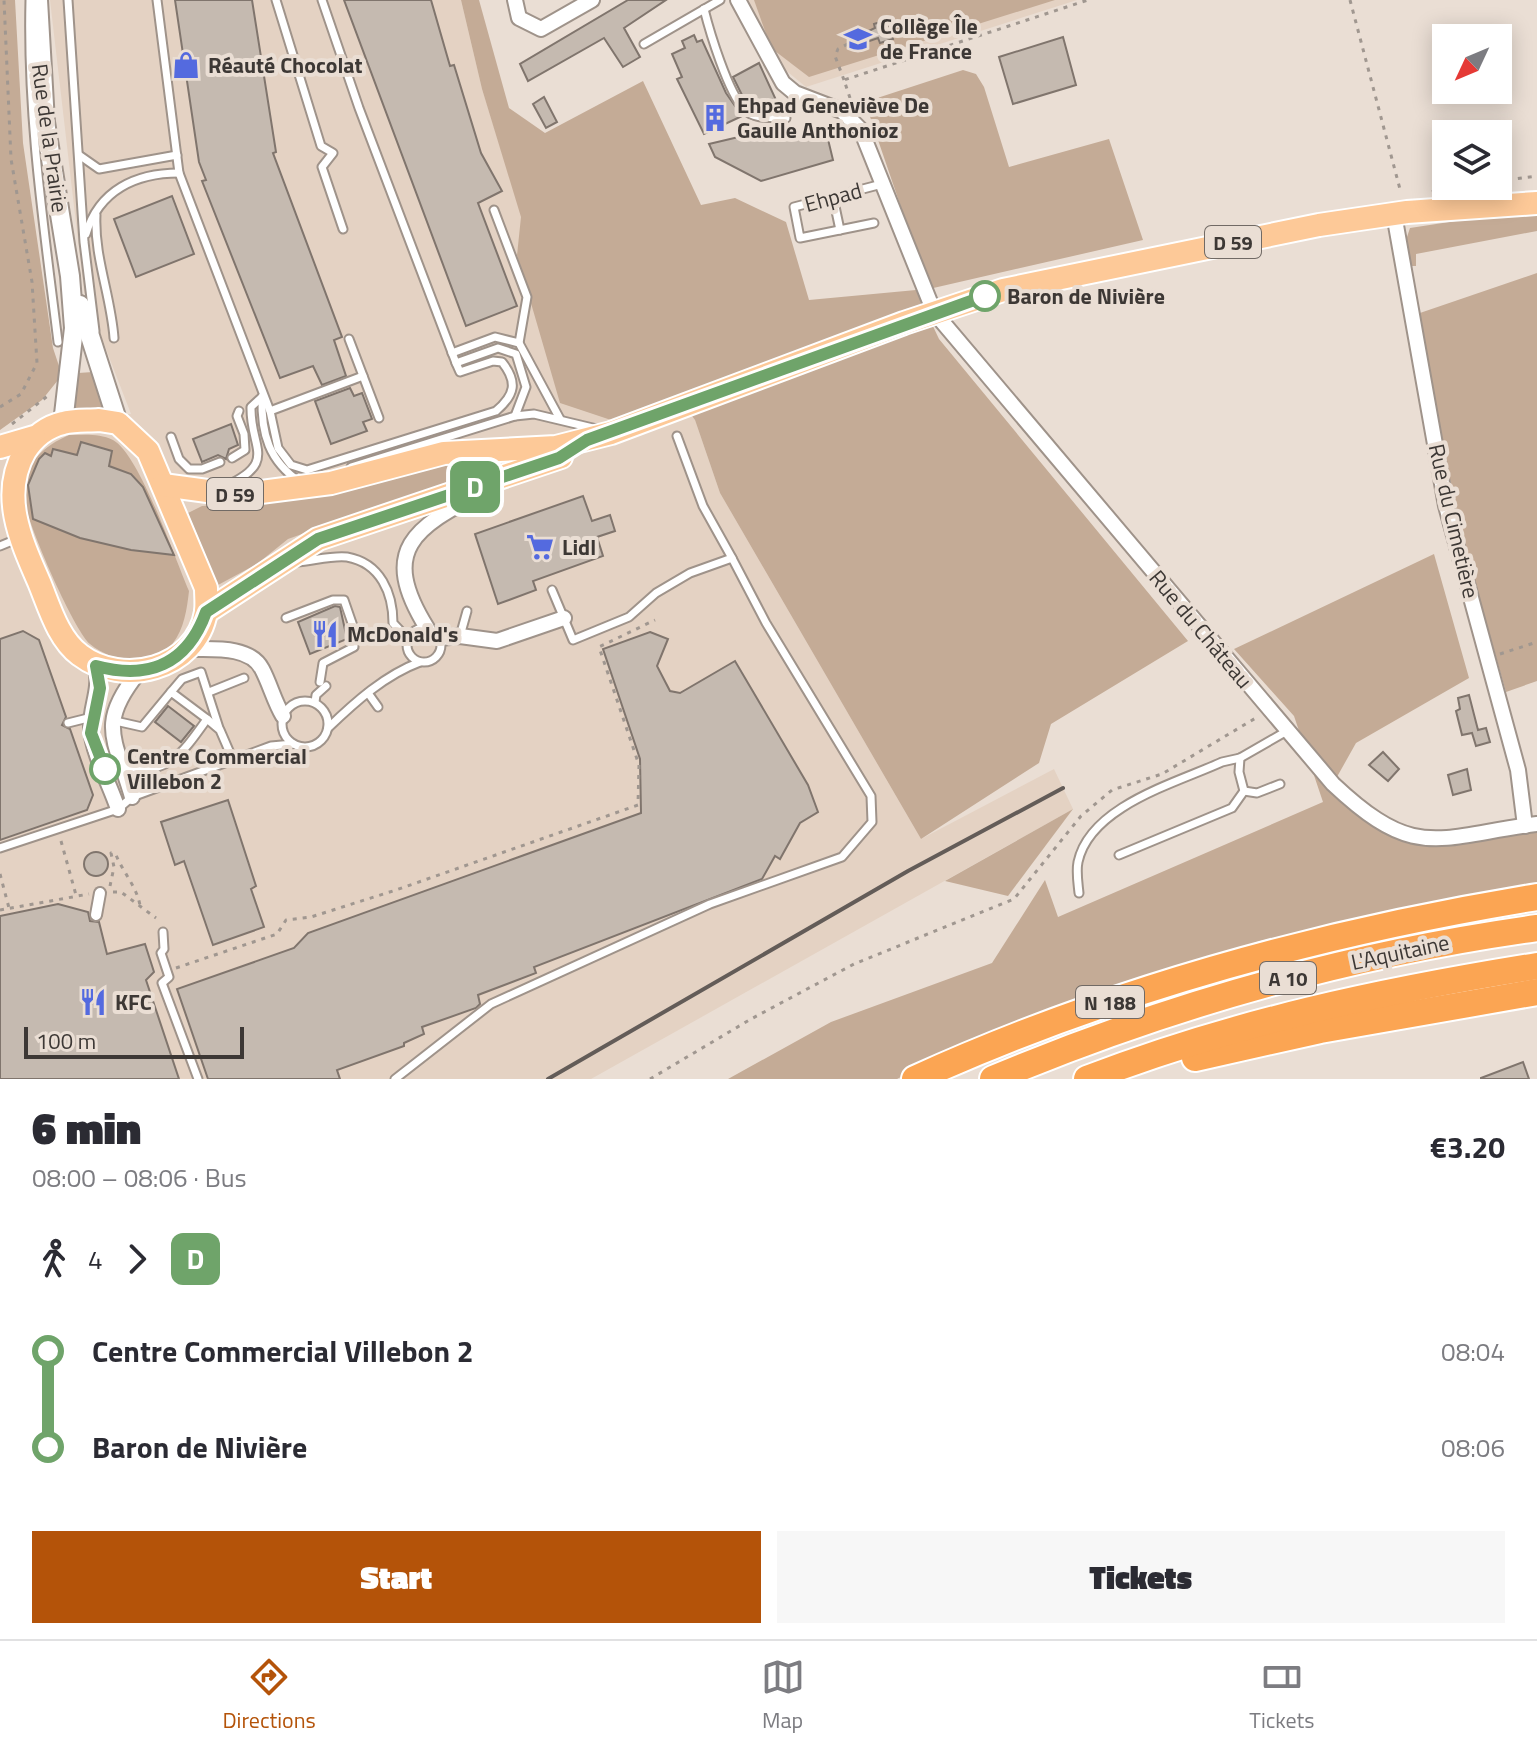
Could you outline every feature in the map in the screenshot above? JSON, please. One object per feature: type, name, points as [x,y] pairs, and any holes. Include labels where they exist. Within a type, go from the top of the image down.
[{"type":"highway","name":"N 188","points":[[915,1079],[1057,1021],[1213,969],[1391,924],[1537,897]]},
{"type":"highway","name":"L'Aquitaine","points":[[993,1079],[1138,1023],[1317,970],[1474,937],[1537,928]]},
{"type":"highway","name":"L'Aquitaine","points":[[1108,1077],[1241,1026],[1330,1003],[1537,966]]},
{"type":"highway","points":[[1108,1077],[1320,1030],[1537,992]]},
{"type":"main road","name":"D 59","points":[[163,485],[237,495],[307,486],[444,453],[525,451],[587,440],[934,312],[1003,290],[1319,225],[1400,213],[1537,203]]},
{"type":"main road","points":[[0,447],[34,437],[63,423],[99,420],[118,423],[148,451],[206,588],[206,612],[201,627],[184,649],[159,667],[138,673],[96,666],[77,653],[61,633],[0,521]]},
{"type":"main road","points":[[10,542],[10,497],[14,468],[34,437]]},
{"type":"main road","name":"D 59","points":[[206,612],[275,564],[318,539],[559,458],[587,440]]},
{"type":"street","name":"Rue de la Prairie","points":[[38,0],[45,122],[70,276],[74,328],[63,423]]},
{"type":"street","points":[[515,0],[519,18],[541,29],[592,0]]},
{"type":"street","points":[[738,0],[783,83],[795,93],[842,111]]},
{"type":"street","name":"Rue du Château","points":[[842,111],[861,130],[934,312],[1287,731],[1361,810],[1410,837],[1433,840],[1531,825]]},
{"type":"street","name":"Rue du Cimetière","points":[[1400,213],[1408,293],[1446,506],[1489,657],[1531,825]]},
{"type":"street","name":"Rue de la Prairie","points":[[70,276],[118,423]]},
{"type":"street","points":[[427,628],[411,597],[406,575],[407,554],[416,533],[434,518],[526,467]]},
{"type":"street","points":[[440,638],[460,636],[497,641],[564,618]]},
{"type":"street","points":[[184,649],[235,651],[251,656],[260,664],[283,716]]},
{"type":"street","points":[[96,666],[100,688],[91,733],[118,809]]},
{"type":"street","points":[[132,797],[111,720],[121,694],[138,673]]},
{"type":"street","points":[[96,915],[100,893]]},
{"type":"lane","points":[[30,0],[28,75],[33,138],[58,342]]},
{"type":"lane","points":[[68,0],[84,242],[97,357]]},
{"type":"lane","points":[[69,14],[76,0]]},
{"type":"lane","points":[[157,0],[179,173],[262,397],[270,411],[282,456],[291,465],[307,470],[496,411],[511,398],[514,384],[502,362],[493,361],[460,372],[359,108],[322,0]]},
{"type":"lane","points":[[276,0],[321,146],[333,153],[322,167],[343,229]]},
{"type":"lane","points":[[644,44],[720,0]]},
{"type":"lane","points":[[704,9],[712,42],[743,108],[757,117],[786,118]]},
{"type":"lane","points":[[79,155],[99,169],[177,155]]},
{"type":"lane","points":[[84,242],[104,198],[119,186],[179,173]]},
{"type":"lane","name":"Ehpad","points":[[874,223],[800,238],[794,207],[882,184]]},
{"type":"lane","points":[[833,197],[840,230]]},
{"type":"lane","points":[[494,210],[527,297],[519,343],[560,419]]},
{"type":"lane","points":[[96,213],[96,245],[111,302],[114,338]]},
{"type":"lane","points":[[452,353],[495,337],[519,343]]},
{"type":"lane","points":[[349,339],[379,418]]},
{"type":"lane","points":[[456,363],[498,348],[516,354],[524,372],[526,387],[515,416]]},
{"type":"lane","points":[[270,411],[363,376]]},
{"type":"lane","points":[[262,397],[263,429],[273,457],[287,473],[307,486],[402,450],[515,416],[534,414],[611,433]]},
{"type":"lane","points":[[208,493],[247,475],[255,465],[259,452],[251,407],[262,397]]},
{"type":"lane","points":[[232,458],[245,450],[246,443],[237,416],[239,411]]},
{"type":"lane","points":[[395,1079],[491,1004],[710,904],[842,857],[872,822],[871,796],[766,623],[703,506],[677,436]]},
{"type":"lane","points":[[171,437],[179,459],[189,469],[202,469],[220,462]]},
{"type":"lane","points":[[275,564],[347,557],[370,567],[387,586],[393,599],[393,623],[408,639]]},
{"type":"lane","points":[[552,590],[573,640],[629,617],[656,593],[690,573],[732,558]]},
{"type":"lane","points":[[286,618],[333,600],[344,600],[353,626],[354,647],[323,663],[323,684],[315,702]]},
{"type":"lane","points":[[460,636],[467,611]]},
{"type":"lane","points":[[0,848],[118,809],[132,797],[271,746],[315,745],[328,728],[368,693],[404,668],[436,658],[441,649],[440,638],[427,628],[416,630],[408,639],[404,668]]},
{"type":"lane","points":[[408,651],[420,662]]},
{"type":"lane","points":[[111,720],[142,727],[182,679],[201,672],[233,760]]},
{"type":"lane","points":[[209,692],[244,678]]},
{"type":"lane","points":[[171,692],[220,730]]},
{"type":"lane","points":[[368,693],[378,707]]},
{"type":"lane","points":[[293,744],[283,732],[283,716],[292,704],[315,702],[326,713],[328,728]]},
{"type":"lane","points":[[326,713],[350,707]]},
{"type":"lane","points":[[68,723],[92,717]]},
{"type":"lane","points":[[124,769],[141,772],[180,758],[207,719]]},
{"type":"lane","points":[[1079,893],[1077,865],[1100,823],[1118,809],[1222,762],[1240,758],[1287,731]]},
{"type":"lane","points":[[271,746],[283,732]]},
{"type":"lane","points":[[1119,855],[1232,808],[1244,791],[1239,772],[1240,758]]},
{"type":"lane","points":[[1244,791],[1257,793],[1280,784]]},
{"type":"lane","points":[[163,932],[164,949],[161,953],[169,977],[162,983],[198,1079]]},
{"type":"path","points":[[0,407],[21,394],[37,363],[32,282],[11,159],[4,0]]},
{"type":"path","points":[[844,80],[1088,0]]},
{"type":"path","points":[[1350,0],[1400,213]]},
{"type":"path","points":[[842,111],[851,101],[835,56],[838,49],[861,37]]},
{"type":"path","points":[[1512,179],[1537,176]]},
{"type":"path","points":[[10,426],[58,388]]},
{"type":"path","points":[[164,949],[174,968],[182,969],[277,934],[286,920],[311,917],[396,890],[638,805],[639,765],[599,647],[655,620]]},
{"type":"path","points":[[1489,657],[1537,642]]},
{"type":"path","points":[[650,1079],[751,1019],[854,964],[1014,899],[1081,816],[1112,790],[1162,774],[1269,710]]},
{"type":"path","points":[[59,833],[76,895]]},
{"type":"path","points":[[100,893],[110,886],[114,867],[111,853],[116,855],[126,879],[139,897],[140,906]]},
{"type":"path","points":[[0,874],[9,908]]},
{"type":"path","points":[[0,910],[76,895],[121,892],[156,918]]},
{"type":"shaded area","points":[[0,0],[15,0],[23,143],[53,348],[62,375],[42,400],[0,430]]},
{"type":"shaded area","points":[[50,0],[461,0],[482,89],[522,217],[517,255],[680,400],[695,420],[720,493],[921,839],[1054,769],[1073,809],[591,1079],[0,1079],[0,443],[57,417],[131,414],[84,292]]},
{"type":"shaded area","points":[[461,0],[479,0],[509,108],[545,133],[643,81],[701,205],[735,198],[786,222],[809,300],[916,290],[939,339],[1188,641],[1051,724],[1039,763],[921,839],[720,493],[695,420],[680,400],[614,421],[560,403],[517,255],[521,217],[482,89]]},
{"type":"shaded area","name":"Collège Île de France","points":[[745,0],[1077,0],[806,87],[767,55]]},
{"type":"shaded area","name":"Collège Île de France","points":[[754,0],[1055,0],[809,77],[771,48]]},
{"type":"shaded area","points":[[963,70],[976,74],[984,87],[1009,167],[1109,139],[1143,240],[929,289],[865,102]]},
{"type":"shaded area","points":[[1495,215],[1537,216],[1537,231],[1416,254],[1416,266],[1408,266],[1404,246],[1410,228]]},
{"type":"shaded area","points":[[1537,273],[1537,681],[1506,692],[1461,534],[1417,314]]},
{"type":"shaded area","points":[[93,372],[105,412],[71,410],[78,373]]},
{"type":"shaded area","points":[[69,435],[102,436],[123,449],[145,486],[189,591],[180,632],[165,651],[155,657],[120,658],[90,644],[62,596],[31,523],[23,493],[27,473],[44,450]]},
{"type":"shaded area","points":[[518,457],[288,539],[257,564],[218,585],[188,513],[202,506],[291,500],[427,462]]},
{"type":"shaded area","points":[[1434,554],[1469,678],[1356,743],[1333,784],[1410,837],[1537,825],[1537,888],[1460,898],[1260,941],[1079,1001],[931,1061],[897,1079],[728,1079],[831,1022],[992,963],[1045,880],[1058,917],[1323,802],[1294,716],[1234,649]]},
{"type":"shaded area","points":[[1073,809],[1008,896],[945,881]]},
{"type":"building","points":[[175,0],[252,0],[276,152],[273,153],[342,337],[334,340],[346,376],[322,385],[313,366],[280,378],[202,181],[206,180],[199,162]]},
{"type":"building","points":[[344,0],[431,0],[450,66],[454,65],[481,153],[502,191],[478,203],[517,306],[466,326]]},
{"type":"building","points":[[628,0],[666,0],[624,28],[640,57],[623,67],[604,38],[528,81],[520,64]]},
{"type":"building","points":[[887,20],[893,39],[880,43],[878,38],[855,46],[852,39],[875,28],[874,24]]},
{"type":"building","points":[[694,35],[697,42],[702,40],[726,93],[742,116],[704,134],[677,79],[682,77],[672,54],[685,48],[682,41]]},
{"type":"building","points":[[1063,37],[1076,85],[1013,104],[999,57]]},
{"type":"building","points":[[759,63],[776,100],[757,109],[743,97],[733,77]]},
{"type":"building","points":[[544,97],[557,122],[546,128],[533,104]]},
{"type":"building","points":[[818,129],[819,133],[826,131],[833,160],[761,181],[715,157],[709,144],[768,130],[770,140]]},
{"type":"building","points":[[172,196],[194,254],[136,277],[114,219]]},
{"type":"building","points":[[350,388],[354,396],[362,393],[372,419],[363,422],[367,431],[331,444],[315,401]]},
{"type":"building","points":[[231,424],[238,445],[229,449],[226,459],[218,455],[202,462],[193,439]]},
{"type":"building","points":[[81,442],[112,451],[109,466],[131,474],[143,487],[174,555],[131,550],[80,538],[33,519],[28,485],[39,459],[45,453],[51,456],[53,449],[77,455]]},
{"type":"building","name":"Lidl","points":[[583,496],[592,521],[610,515],[615,531],[597,537],[603,556],[533,581],[536,590],[498,604],[475,534]]},
{"type":"building","name":"McDonald's","points":[[335,606],[340,607],[347,639],[310,654],[298,622]]},
{"type":"building","points":[[23,631],[39,640],[66,717],[62,725],[70,729],[93,795],[87,810],[0,840],[0,639]]},
{"type":"building","points":[[650,632],[668,639],[657,666],[670,691],[680,693],[735,661],[808,785],[818,812],[800,823],[780,859],[775,856],[762,879],[534,967],[536,973],[478,995],[480,1004],[476,1008],[422,1027],[424,1034],[404,1043],[404,1046],[337,1070],[340,1079],[208,1079],[177,989],[294,948],[308,933],[641,813],[640,759],[603,649]]},
{"type":"building","points":[[1469,695],[1478,730],[1486,728],[1490,742],[1476,746],[1472,733],[1462,735],[1456,711],[1460,709],[1458,698]]},
{"type":"building","points":[[168,706],[194,726],[181,742],[155,722]]},
{"type":"building","points":[[1383,752],[1399,769],[1388,781],[1369,765]]},
{"type":"building","points":[[1467,769],[1471,790],[1453,795],[1448,775]]},
{"type":"building","points":[[228,800],[256,886],[251,889],[264,927],[213,945],[184,861],[175,865],[161,822]]},
{"type":"building","points":[[96,852],[105,855],[108,864],[105,873],[96,876],[87,873],[84,864],[87,855]]},
{"type":"building","points":[[58,904],[88,912],[90,921],[99,922],[107,954],[145,944],[154,972],[146,980],[179,1079],[0,1079],[0,916]]},
{"type":"building","points":[[1523,1062],[1529,1079],[1481,1079],[1481,1078]]},
{"type":"railway","points":[[548,1079],[908,871],[1063,788]]},
{"type":"bus line","name":"D","points":[[105,769],[91,733],[100,688],[96,666],[138,673],[159,667],[184,649],[201,627],[206,612],[275,564],[318,539],[559,458],[587,440],[985,296]]},
{"type":"place","name":"Collège Île de France","points":[[858,39]]},
{"type":"place","name":"Réauté Chocolat","points":[[186,65]]},
{"type":"place","name":"Ehpad Geneviève De Gaulle Anthonioz","points":[[715,118]]},
{"type":"place","name":"Baron de Nivière","points":[[985,296]]},
{"type":"place","name":"Lidl","points":[[540,547]]},
{"type":"place","name":"McDonald's","points":[[325,634]]},
{"type":"place","name":"Centre Commercial Villebon 2","points":[[105,769]]},
{"type":"place","name":"KFC","points":[[93,1002]]}]
